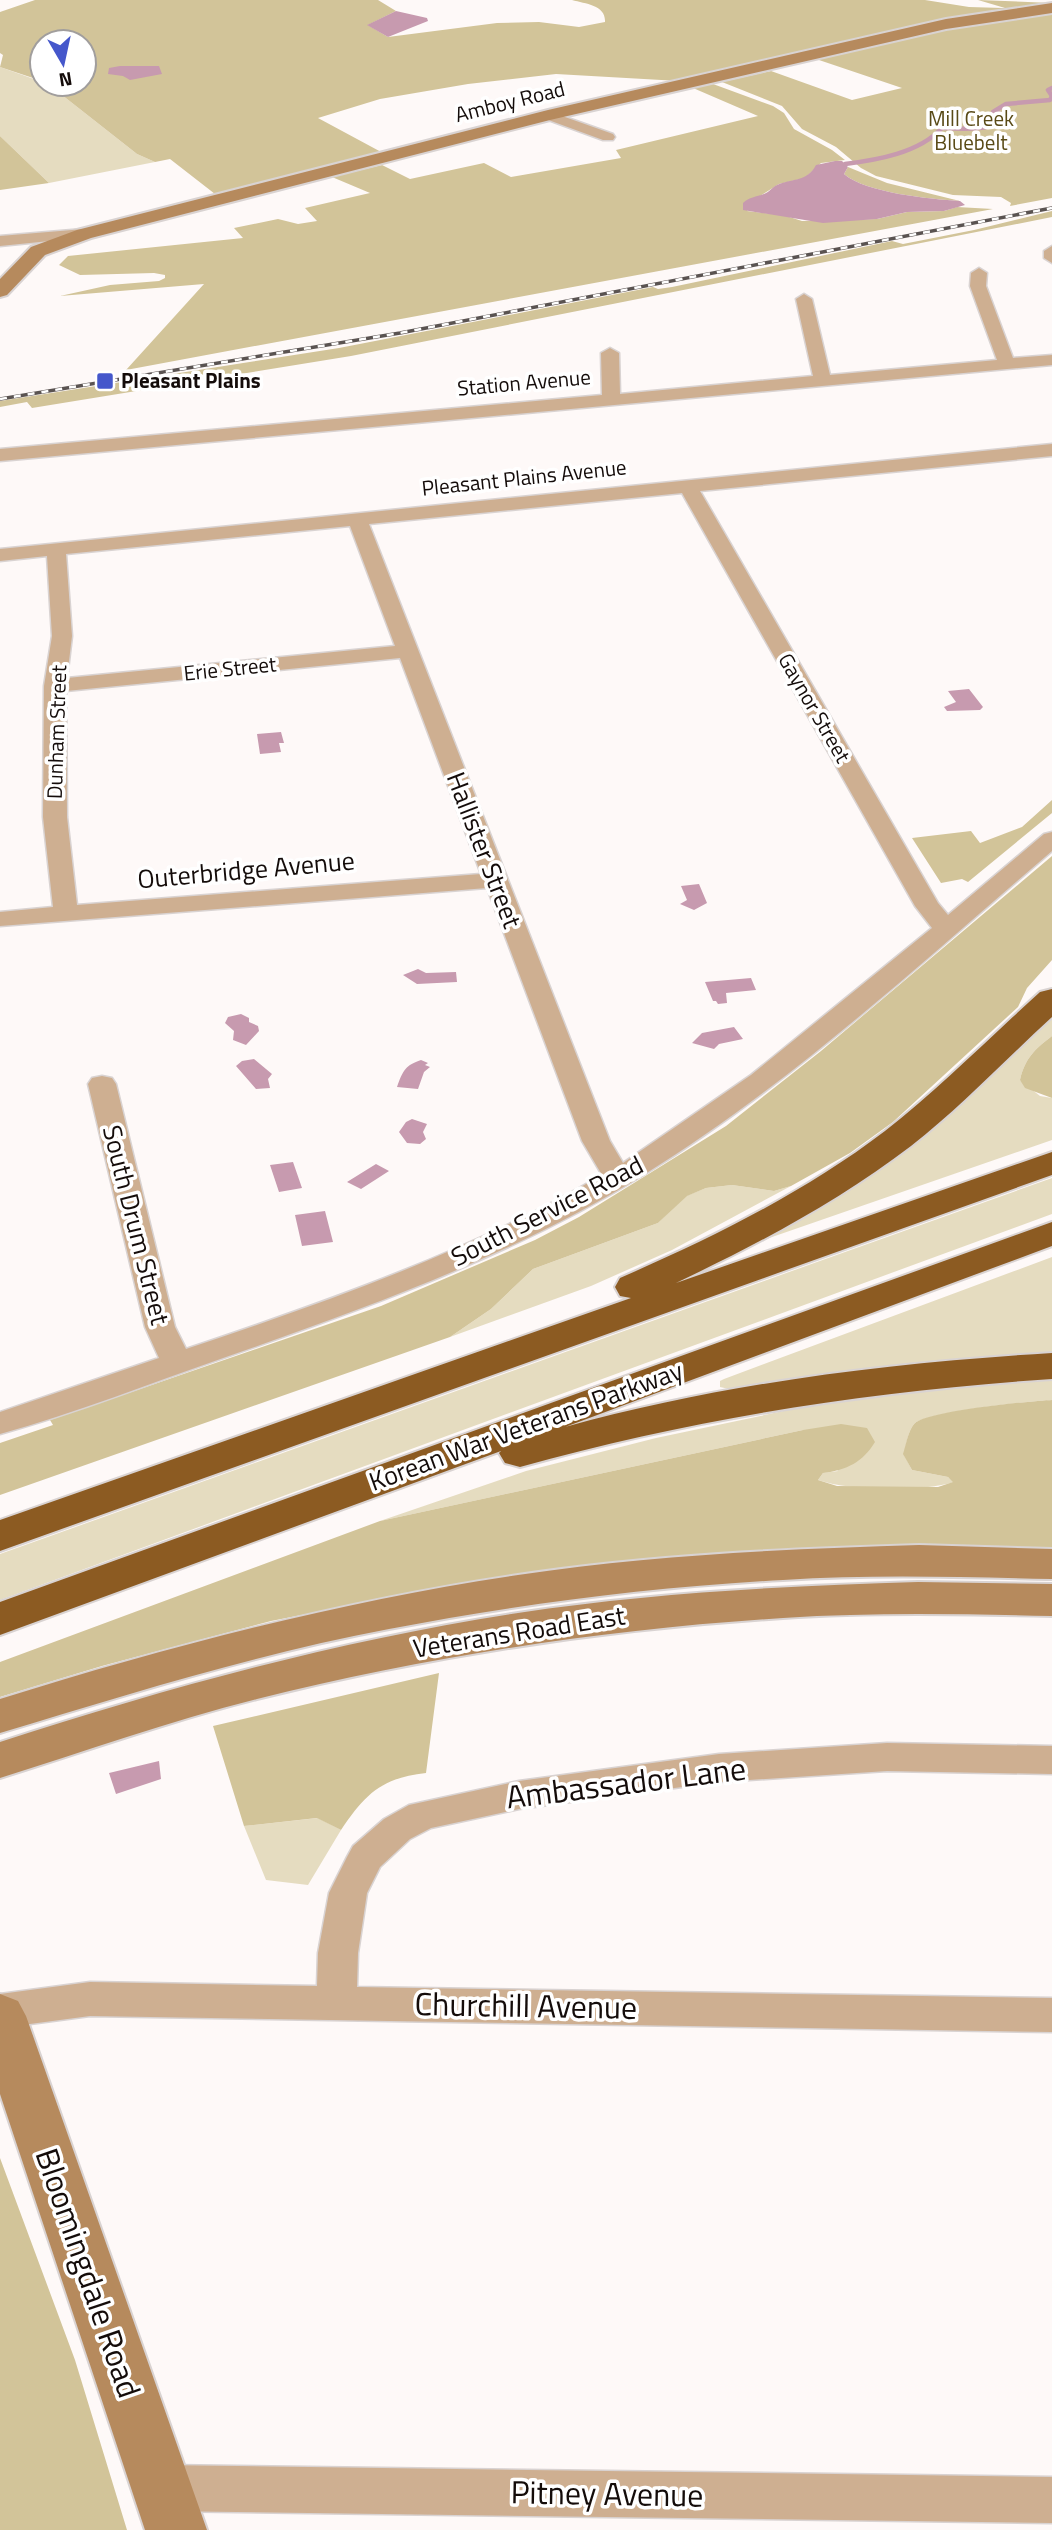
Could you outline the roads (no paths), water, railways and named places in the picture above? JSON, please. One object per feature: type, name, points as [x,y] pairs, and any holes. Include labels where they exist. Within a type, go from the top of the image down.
[{"type":"highway","points":[[270,1439],[649,1280],[774,1217],[864,1163],[902,1134],[1052,999]]},
{"type":"highway","points":[[0,1536],[1052,1163]]},
{"type":"highway","name":"Korean War Veterans Parkway","points":[[0,1619],[1052,1233]]},
{"type":"highway","points":[[118,1576],[384,1499],[532,1449],[664,1415],[870,1381],[949,1372],[1052,1366]]},
{"type":"main road","name":"Amboy Road","points":[[0,290],[38,251],[84,234],[548,115],[946,24],[1052,8]]},
{"type":"main road","name":"Veterans Road East","points":[[0,1716],[133,1675],[271,1639],[391,1613],[520,1591],[659,1574],[774,1565],[902,1561],[1052,1564]]},
{"type":"main road","name":"Veterans Road East","points":[[0,1760],[118,1721],[248,1684],[379,1654],[510,1630],[636,1614],[764,1603],[958,1597],[1052,1600]]},
{"type":"main road","name":"Bloomingdale Road","points":[[0,2013],[169,2509]]},
{"type":"street","points":[[548,115],[608,137]]},
{"type":"street","points":[[0,241],[84,234]]},
{"type":"street","points":[[1052,251],[1052,258]]},
{"type":"street","points":[[979,273],[978,286],[1007,364]]},
{"type":"street","points":[[804,299],[822,380]]},
{"type":"street","points":[[610,353],[611,399]]},
{"type":"street","name":"Station Avenue","points":[[0,455],[1052,360]]},
{"type":"street","name":"Pleasant Plains Avenue","points":[[0,555],[1052,450]]},
{"type":"street","name":"Gaynor Street","points":[[687,485],[927,906],[946,928]]},
{"type":"street","name":"Hallister Street","points":[[357,518],[596,1141],[619,1177]]},
{"type":"street","name":"Dunham Street","points":[[56,550],[62,636],[55,687],[55,817],[66,914]]},
{"type":"street","name":"Erie Street","points":[[55,687],[406,651]]},
{"type":"street","name":"South Service Road","points":[[0,1423],[341,1307],[431,1271],[559,1211],[687,1134],[759,1082],[1052,839]]},
{"type":"street","name":"Outerbridge Avenue","points":[[0,919],[496,880]]},
{"type":"street","name":"South Drum Street","points":[[102,1084],[160,1327],[177,1364]]},
{"type":"street","name":"Ambassador Lane","points":[[336,2003],[338,1952],[348,1893],[366,1857],[397,1829],[422,1815],[519,1795],[719,1768],[887,1757],[1052,1760]]},
{"type":"street","name":"Churchill Avenue","points":[[0,2013],[90,1999],[1052,2015]]},
{"type":"street","name":"Pitney Avenue","points":[[169,2509],[1052,2500]]},
{"type":"waterway","points":[[845,164],[897,154],[922,144],[942,128],[997,125],[1012,117],[993,112],[1006,104],[1050,100],[1052,96],[1048,90],[1052,88]]},
{"type":"railway","points":[[0,399],[400,333],[1052,208]]},
{"type":"place","name":"Pleasant Plains","points":[[105,381]]},
{"type":"park label","name":"Mill Creek Bluebelt","points":[[971,131]]}]
